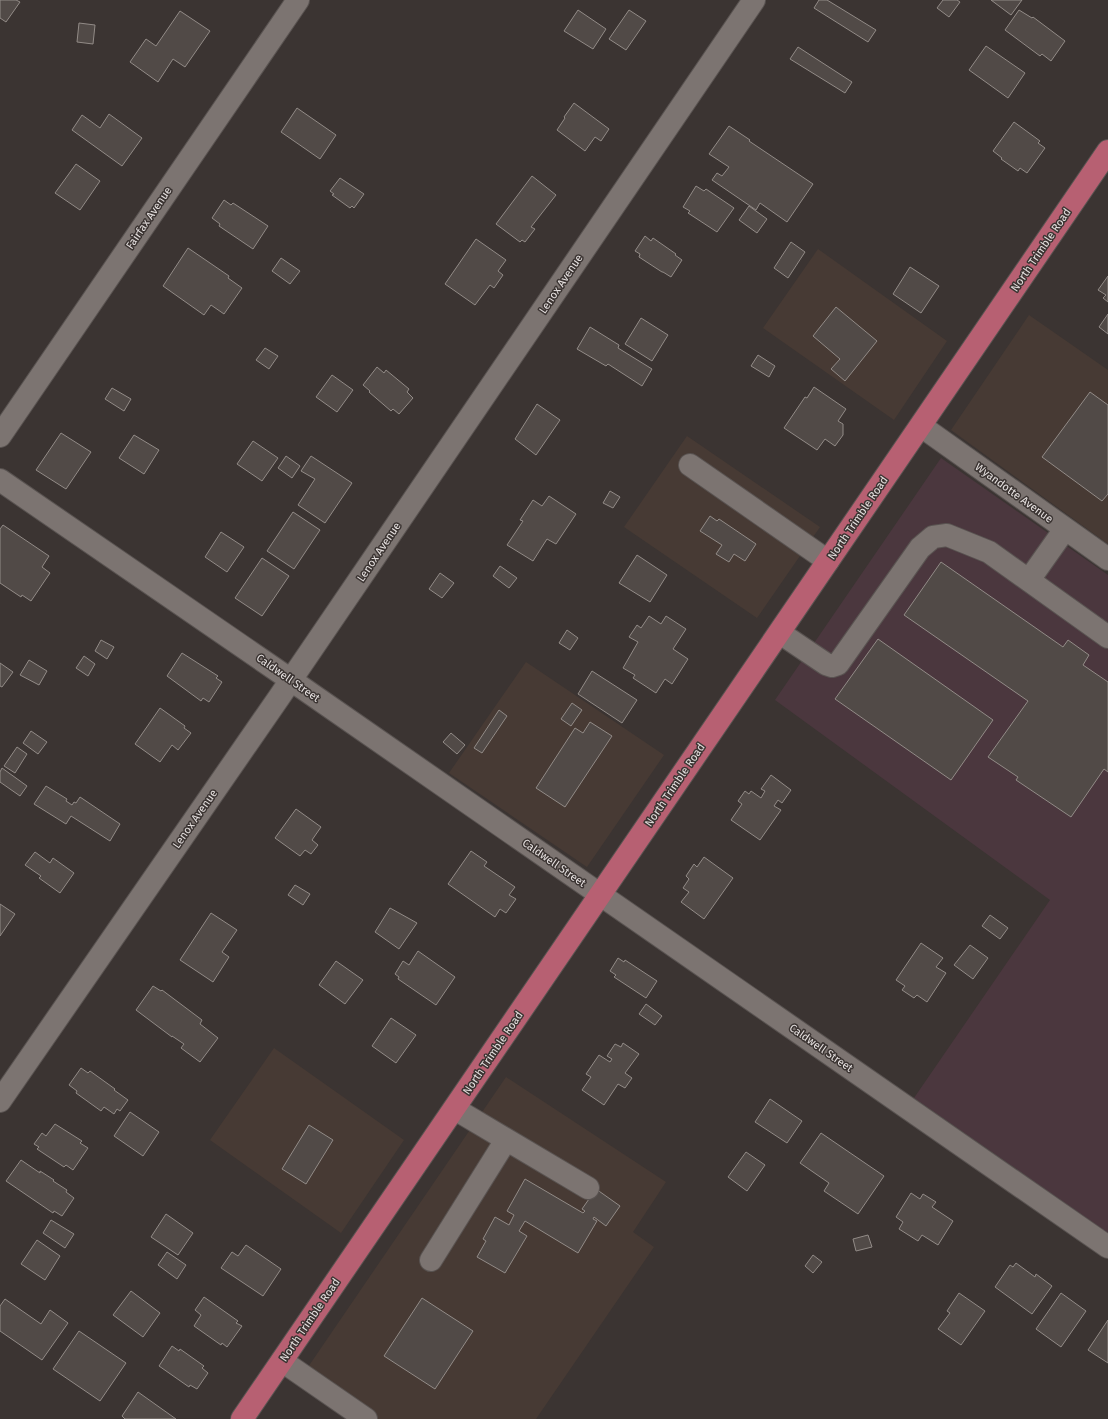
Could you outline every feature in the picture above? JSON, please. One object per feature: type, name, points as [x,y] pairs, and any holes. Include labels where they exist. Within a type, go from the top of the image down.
[{"type":"main road","name":"North Trimble Road","points":[[242,1419],[1108,151]]},
{"type":"street","name":"Fairfax Avenue","points":[[0,436],[298,0]]},
{"type":"street","name":"Lenox Avenue","points":[[0,1101],[291,680],[754,0]]},
{"type":"street","name":"Wyandotte Avenue","points":[[921,426],[1108,559]]},
{"type":"street","points":[[690,465],[828,561]]},
{"type":"street","name":"Caldwell Street","points":[[0,480],[1108,1247]]},
{"type":"street","points":[[1029,580],[1065,529]]},
{"type":"street","points":[[780,632],[826,664],[832,666],[838,664],[920,548],[933,537],[947,535],[989,552],[1108,637]]},
{"type":"street","points":[[454,1109],[588,1188]]},
{"type":"street","points":[[431,1260],[506,1140]]},
{"type":"street","points":[[282,1361],[366,1419]]},
{"type":"shaded area","points":[[818,249],[947,341],[894,420],[763,328]]},
{"type":"shaded area","points":[[1029,315],[1108,370],[1108,544],[951,430]]},
{"type":"shaded area","points":[[687,436],[820,527],[757,618],[624,527]]},
{"type":"shaded area","points":[[941,458],[1108,575],[1108,1233],[914,1098],[1050,900],[775,700]]},
{"type":"shaded area","points":[[526,662],[664,755],[587,867],[449,773]]},
{"type":"shaded area","points":[[274,1048],[404,1140],[341,1233],[210,1140]]},
{"type":"shaded area","points":[[506,1077],[666,1182],[633,1232],[654,1247],[536,1419],[377,1419],[306,1370]]},
{"type":"building","points":[[0,0],[16,0],[20,2],[6,22],[0,18]]},
{"type":"building","points":[[819,0],[827,0],[876,30],[868,42],[814,8]]},
{"type":"building","points":[[943,0],[957,0],[960,2],[949,17],[937,8]]},
{"type":"building","points":[[991,0],[1022,0],[1011,15]]},
{"type":"building","points":[[578,10],[606,29],[593,49],[564,31]]},
{"type":"building","points":[[629,10],[646,21],[626,50],[609,39]]},
{"type":"building","points":[[1019,10],[1032,18],[1033,17],[1065,41],[1051,61],[1042,54],[1040,56],[1005,30]]},
{"type":"building","points":[[180,11],[210,31],[185,67],[173,59],[158,82],[130,62],[146,39],[156,46]]},
{"type":"building","points":[[79,23],[95,25],[93,44],[77,42]]},
{"type":"building","points":[[986,46],[1025,73],[1008,98],[969,70]]},
{"type":"building","points":[[798,47],[852,82],[845,93],[790,59]]},
{"type":"building","points":[[574,103],[609,129],[601,141],[595,137],[585,151],[557,130]]},
{"type":"building","points":[[297,108],[336,135],[320,159],[281,132]]},
{"type":"building","points":[[109,114],[142,138],[122,166],[72,130],[82,115],[100,128]]},
{"type":"building","points":[[1014,122],[1040,141],[1038,143],[1045,148],[1027,173],[1020,168],[1018,171],[1001,159],[1002,158],[993,151]]},
{"type":"building","points":[[729,126],[813,184],[787,222],[760,203],[756,210],[712,180],[717,173],[722,176],[729,167],[709,154]]},
{"type":"building","points":[[76,164],[100,181],[80,210],[55,193]]},
{"type":"building","points":[[532,176],[556,195],[531,227],[535,229],[525,242],[522,240],[520,242],[496,224]]},
{"type":"building","points":[[340,178],[364,194],[354,208],[352,206],[350,208],[332,195],[334,194],[330,191]]},
{"type":"building","points":[[696,186],[704,191],[706,189],[734,208],[717,232],[688,213],[690,211],[683,207]]},
{"type":"building","points":[[224,200],[231,205],[233,203],[268,226],[253,249],[219,226],[220,224],[212,218]]},
{"type":"building","points":[[749,206],[767,219],[757,233],[739,220]]},
{"type":"building","points":[[645,236],[651,241],[653,238],[682,260],[671,277],[639,257],[640,254],[635,251]]},
{"type":"building","points":[[476,239],[506,260],[498,271],[503,275],[494,288],[490,285],[475,305],[445,284]]},
{"type":"building","points":[[791,242],[805,252],[788,278],[774,268]]},
{"type":"building","points":[[188,248],[229,276],[228,278],[242,288],[224,314],[211,305],[204,315],[163,286]]},
{"type":"building","points":[[281,258],[300,271],[290,284],[272,271]]},
{"type":"building","points":[[910,267],[939,286],[921,313],[893,294]]},
{"type":"building","points":[[1108,276],[1108,302],[1103,298],[1106,295],[1098,290]]},
{"type":"building","points":[[836,307],[877,341],[845,381],[831,369],[840,359],[813,336]]},
{"type":"building","points":[[1108,314],[1108,334],[1099,327]]},
{"type":"building","points":[[641,318],[668,335],[652,361],[625,344]]},
{"type":"building","points":[[590,327],[619,345],[618,348],[652,369],[642,386],[608,364],[606,366],[577,349]]},
{"type":"building","points":[[265,348],[278,356],[269,369],[256,360]]},
{"type":"building","points":[[758,355],[775,366],[769,377],[751,366]]},
{"type":"building","points":[[377,367],[384,373],[386,370],[409,389],[407,392],[413,398],[399,414],[393,409],[391,411],[363,385]]},
{"type":"building","points":[[332,375],[353,390],[337,412],[316,397]]},
{"type":"building","points":[[814,387],[846,409],[838,421],[843,424],[843,435],[835,446],[825,439],[817,450],[784,428],[805,397],[807,398]]},
{"type":"building","points":[[112,388],[131,399],[124,411],[105,399]]},
{"type":"building","points":[[1090,392],[1108,405],[1108,494],[1102,501],[1042,457]]},
{"type":"building","points":[[537,404],[560,420],[536,455],[515,439]]},
{"type":"building","points":[[61,433],[91,452],[66,489],[36,470]]},
{"type":"building","points":[[134,435],[159,450],[144,474],[119,458]]},
{"type":"building","points":[[253,441],[278,458],[262,481],[237,464]]},
{"type":"building","points":[[286,456],[300,466],[292,478],[278,468]]},
{"type":"building","points":[[311,456],[352,483],[325,523],[298,505],[315,479],[301,471]]},
{"type":"building","points":[[610,491],[620,497],[613,508],[603,503]]},
{"type":"building","points":[[549,496],[576,514],[556,544],[547,539],[533,561],[507,545],[523,521],[520,520],[533,500],[542,506]]},
{"type":"building","points":[[293,512],[320,530],[294,569],[267,551]]},
{"type":"building","points":[[710,516],[717,521],[719,519],[756,544],[745,561],[734,554],[729,562],[716,554],[722,545],[700,531]]},
{"type":"building","points":[[3,525],[49,556],[42,567],[50,573],[31,601],[22,595],[21,597],[0,583],[0,529]]},
{"type":"building","points":[[221,532],[244,547],[227,572],[205,557]]},
{"type":"building","points":[[637,555],[667,575],[650,602],[619,583]]},
{"type":"building","points":[[262,558],[289,576],[262,616],[235,598]]},
{"type":"building","points":[[941,562],[1063,647],[1068,640],[1089,655],[1083,665],[1108,682],[1108,772],[1104,769],[1071,817],[1016,780],[1018,777],[988,757],[1028,701],[904,615]]},
{"type":"building","points":[[500,566],[517,578],[509,588],[493,576]]},
{"type":"building","points":[[440,573],[454,583],[442,598],[429,589]]},
{"type":"building","points":[[649,616],[661,624],[666,616],[686,629],[673,649],[688,659],[672,684],[665,679],[656,693],[633,678],[635,675],[623,668],[638,642],[629,637],[637,625],[641,628]]},
{"type":"building","points":[[567,630],[578,638],[570,650],[559,643]]},
{"type":"building","points":[[878,639],[993,720],[951,780],[835,699]]},
{"type":"building","points":[[101,640],[114,647],[107,659],[95,651]]},
{"type":"building","points":[[182,653],[218,676],[216,678],[222,682],[209,702],[203,698],[201,701],[167,676]]},
{"type":"building","points":[[84,656],[95,664],[88,676],[76,668]]},
{"type":"building","points":[[29,660],[47,671],[39,685],[20,675]]},
{"type":"building","points":[[0,663],[13,672],[2,687],[0,686]]},
{"type":"building","points":[[592,671],[637,700],[622,723],[578,694]]},
{"type":"building","points":[[572,703],[582,710],[571,726],[561,719]]},
{"type":"building","points":[[160,708],[185,726],[184,728],[191,733],[178,750],[172,745],[160,762],[135,744]]},
{"type":"building","points":[[499,710],[507,716],[482,753],[474,748]]},
{"type":"building","points":[[590,722],[612,736],[565,807],[536,788],[575,728],[583,733]]},
{"type":"building","points":[[31,731],[47,742],[38,754],[23,743]]},
{"type":"building","points":[[451,733],[465,745],[457,754],[443,742]]},
{"type":"building","points":[[17,747],[27,754],[15,773],[4,766]]},
{"type":"building","points":[[2,768],[27,786],[20,796],[0,782],[0,772]]},
{"type":"building","points":[[771,775],[791,790],[782,803],[778,800],[774,806],[781,810],[760,840],[731,820],[742,804],[738,801],[745,791],[749,794],[751,791],[761,798],[765,791],[761,789]]},
{"type":"building","points":[[46,786],[67,799],[66,801],[72,805],[74,802],[76,803],[80,797],[120,824],[110,841],[71,816],[66,824],[34,804]]},
{"type":"building","points":[[296,809],[321,827],[312,840],[318,845],[311,854],[305,850],[300,856],[275,838]]},
{"type":"building","points":[[471,851],[487,862],[484,866],[515,887],[509,895],[516,899],[506,913],[500,909],[495,917],[448,884]]},
{"type":"building","points":[[35,852],[50,863],[53,858],[74,873],[60,893],[39,878],[41,876],[25,865]]},
{"type":"building","points":[[704,857],[733,878],[704,919],[681,902],[689,892],[683,888],[689,879],[686,876],[694,864],[697,867]]},
{"type":"building","points":[[295,885],[310,894],[303,905],[288,895]]},
{"type":"building","points":[[0,904],[15,914],[0,936]]},
{"type":"building","points":[[390,908],[417,923],[399,949],[375,932]]},
{"type":"building","points":[[211,913],[237,930],[222,952],[229,957],[213,982],[180,960]]},
{"type":"building","points":[[990,915],[1008,928],[1000,939],[982,926]]},
{"type":"building","points":[[921,943],[943,958],[936,967],[946,973],[927,1002],[917,995],[914,998],[902,990],[905,986],[896,980]]},
{"type":"building","points":[[970,945],[988,958],[973,979],[954,965]]},
{"type":"building","points":[[418,951],[455,977],[436,1005],[398,979],[399,977],[395,974],[403,961],[409,965]]},
{"type":"building","points":[[618,958],[624,962],[625,960],[657,981],[646,998],[614,977],[616,975],[610,971]]},
{"type":"building","points":[[336,961],[363,980],[345,1004],[319,985]]},
{"type":"building","points":[[153,986],[161,991],[162,990],[202,1020],[200,1024],[218,1038],[200,1062],[181,1048],[184,1044],[172,1037],[136,1010]]},
{"type":"building","points":[[646,1004],[662,1016],[655,1025],[639,1014]]},
{"type":"building","points":[[391,1018],[416,1035],[396,1063],[372,1046]]},
{"type":"building","points":[[623,1043],[639,1054],[625,1073],[632,1078],[625,1088],[618,1084],[604,1105],[582,1090],[591,1077],[586,1074],[599,1055],[610,1062],[612,1059],[607,1056],[615,1044],[621,1047]]},
{"type":"building","points":[[81,1068],[88,1073],[90,1071],[128,1100],[120,1111],[117,1109],[114,1114],[104,1107],[101,1111],[76,1093],[77,1091],[69,1085]]},
{"type":"building","points":[[770,1099],[802,1121],[787,1143],[755,1122]]},
{"type":"building","points":[[130,1112],[159,1132],[143,1156],[114,1136]]},
{"type":"building","points":[[55,1124],[82,1141],[80,1143],[88,1148],[73,1170],[66,1165],[64,1167],[37,1149],[39,1147],[34,1144],[42,1133],[46,1136]]},
{"type":"building","points":[[309,1125],[333,1140],[306,1184],[282,1169]]},
{"type":"building","points":[[821,1133],[884,1176],[858,1214],[824,1191],[829,1183],[800,1163]]},
{"type":"building","points":[[746,1152],[765,1165],[747,1191],[728,1177]]},
{"type":"building","points":[[21,1160],[40,1173],[40,1171],[54,1180],[53,1181],[67,1190],[66,1192],[74,1198],[62,1216],[54,1211],[53,1213],[6,1181]]},
{"type":"building","points":[[525,1179],[583,1213],[585,1211],[582,1209],[596,1189],[620,1206],[606,1226],[594,1217],[593,1219],[597,1221],[578,1253],[525,1221],[519,1231],[527,1236],[505,1273],[477,1257],[486,1241],[483,1239],[495,1217],[509,1225],[514,1215],[507,1211]]},
{"type":"building","points":[[911,1193],[920,1199],[923,1194],[936,1202],[932,1207],[953,1221],[938,1245],[922,1235],[918,1241],[899,1229],[903,1222],[896,1217]]},
{"type":"building","points":[[166,1214],[193,1233],[178,1255],[151,1237]]},
{"type":"building","points":[[51,1220],[74,1234],[65,1248],[43,1233]]},
{"type":"building","points":[[868,1235],[872,1247],[856,1251],[853,1239]]},
{"type":"building","points":[[37,1240],[60,1256],[45,1280],[21,1264]]},
{"type":"building","points":[[246,1245],[281,1269],[263,1296],[221,1268],[232,1252],[238,1256]]},
{"type":"building","points":[[167,1252],[186,1265],[177,1279],[158,1265]]},
{"type":"building","points":[[813,1255],[822,1262],[813,1273],[805,1266]]},
{"type":"building","points":[[1016,1263],[1035,1277],[1036,1274],[1052,1286],[1032,1314],[995,1287],[1010,1265],[1013,1267]]},
{"type":"building","points":[[131,1291],[160,1313],[143,1337],[113,1315]]},
{"type":"building","points":[[959,1293],[985,1311],[961,1345],[938,1329],[950,1313],[947,1311]]},
{"type":"building","points":[[1061,1293],[1086,1311],[1061,1347],[1036,1329]]},
{"type":"building","points":[[204,1297],[238,1321],[236,1323],[242,1326],[227,1347],[222,1343],[221,1345],[194,1326],[201,1315],[195,1310]]},
{"type":"building","points":[[422,1298],[473,1331],[435,1389],[384,1356]]},
{"type":"building","points":[[5,1299],[41,1324],[50,1310],[68,1323],[42,1360],[0,1331],[0,1306]]},
{"type":"building","points":[[1108,1320],[1108,1363],[1088,1350]]},
{"type":"building","points":[[79,1331],[126,1363],[100,1401],[53,1369]]},
{"type":"building","points":[[172,1346],[179,1351],[180,1349],[204,1366],[202,1368],[208,1373],[197,1389],[190,1385],[189,1387],[159,1366]]},
{"type":"building","points":[[138,1392],[176,1419],[125,1419],[122,1416]]}]
